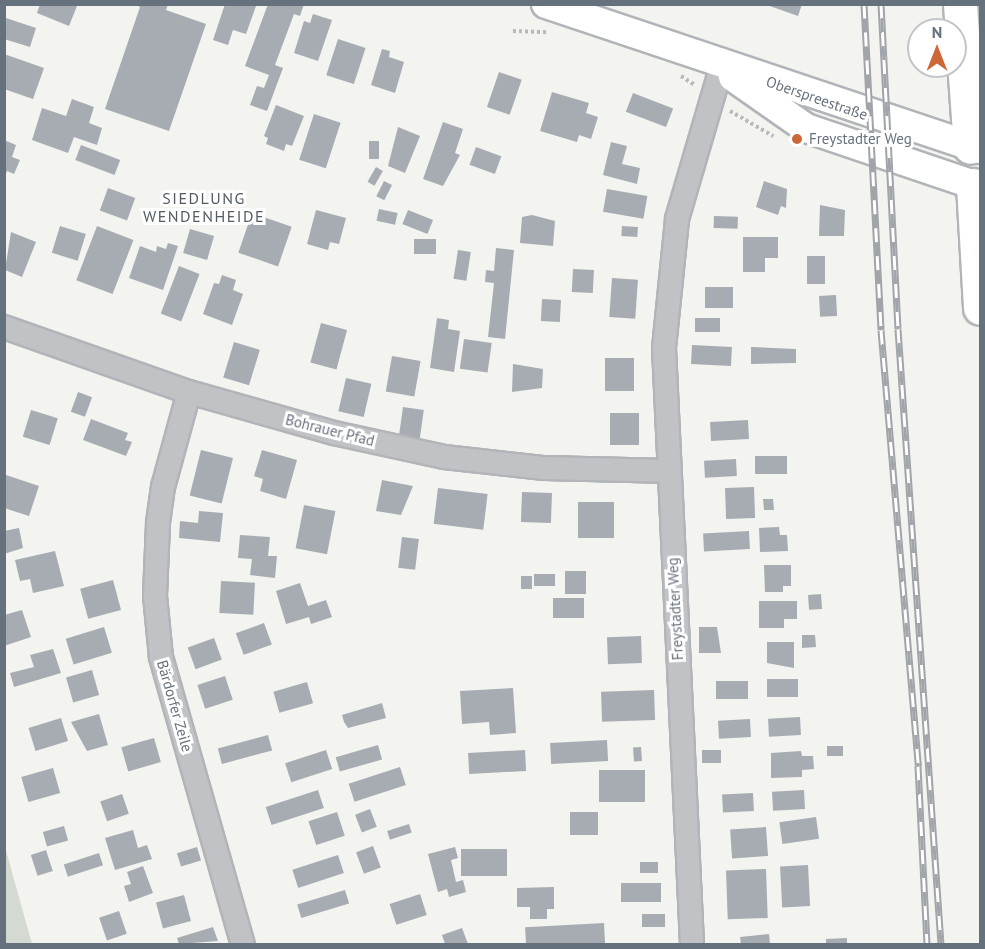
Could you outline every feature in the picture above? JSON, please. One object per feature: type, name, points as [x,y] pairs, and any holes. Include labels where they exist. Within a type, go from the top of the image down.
[{"type":"highway","points":[[960,4],[975,148]]},
{"type":"highway","points":[[977,186],[981,308]]},
{"type":"main road","name":"Oberspreestraße","points":[[546,4],[577,10],[722,65],[975,148]]},
{"type":"main road","name":"Oberspreestraße","points":[[722,65],[741,87],[806,128],[977,186]]},
{"type":"main road","points":[[975,148],[977,186]]},
{"type":"street","name":"Freystadter Weg","points":[[692,945],[667,471],[664,348],[668,277],[676,219],[722,65]]},
{"type":"street","name":"Bohrauer Pfad","points":[[4,327],[189,392],[334,433],[444,457],[544,468],[667,471]]},
{"type":"street","name":"Bärdorfer Zeile","points":[[189,392],[165,477],[158,524],[155,596],[161,657],[243,945]]},
{"type":"shaded area","points":[[5,847],[32,944],[5,944]]},
{"type":"building","points":[[40,4],[77,6],[69,26],[37,13]]},
{"type":"building","points":[[135,4],[168,4],[166,10],[206,24],[169,131],[105,109],[140,7]]},
{"type":"building","points":[[225,4],[256,6],[246,34],[233,30],[228,45],[213,40]]},
{"type":"building","points":[[268,4],[304,4],[300,16],[294,14],[275,65],[283,68],[267,111],[250,105],[257,86],[264,88],[269,75],[245,66]]},
{"type":"building","points":[[764,4],[802,4],[798,16]]},
{"type":"building","points":[[313,14],[332,20],[318,61],[294,53],[304,21],[310,23]]},
{"type":"building","points":[[6,18],[36,28],[30,47],[4,39]]},
{"type":"building","points":[[338,39],[366,48],[354,84],[326,75]]},
{"type":"building","points":[[382,49],[390,51],[389,57],[404,62],[395,93],[371,85]]},
{"type":"building","points":[[4,54],[44,68],[33,99],[4,89]]},
{"type":"building","points":[[499,72],[522,80],[510,115],[487,107]]},
{"type":"building","points":[[552,92],[589,103],[586,113],[598,117],[591,139],[579,135],[577,142],[540,131]]},
{"type":"building","points":[[633,93],[673,108],[666,127],[626,112]]},
{"type":"building","points":[[72,99],[94,107],[89,123],[102,128],[97,145],[74,137],[68,153],[32,140],[42,108],[66,116]]},
{"type":"building","points":[[276,105],[304,116],[292,146],[286,144],[284,151],[266,144],[268,138],[264,136]]},
{"type":"building","points":[[314,114],[341,123],[326,168],[299,160]]},
{"type":"building","points":[[443,122],[463,129],[455,153],[460,155],[443,186],[423,179]]},
{"type":"building","points":[[398,127],[420,136],[405,173],[388,166]]},
{"type":"building","points":[[4,140],[16,145],[12,157],[20,160],[14,174],[7,171],[5,176]]},
{"type":"building","points":[[369,141],[379,141],[379,159],[369,159]]},
{"type":"building","points":[[611,142],[627,146],[622,164],[640,168],[637,184],[603,175]]},
{"type":"building","points":[[81,145],[120,160],[114,175],[75,160]]},
{"type":"building","points":[[476,147],[501,156],[495,174],[470,165]]},
{"type":"building","points":[[376,167],[383,171],[374,186],[368,182]]},
{"type":"building","points":[[384,181],[392,185],[384,200],[376,196]]},
{"type":"building","points":[[764,181],[787,189],[786,208],[781,206],[778,215],[756,207]]},
{"type":"building","points":[[108,188],[135,198],[127,220],[100,211]]},
{"type":"building","points":[[607,189],[647,196],[643,219],[603,212]]},
{"type":"building","points":[[820,205],[845,210],[844,236],[819,236]]},
{"type":"building","points":[[379,209],[398,213],[395,225],[377,221]]},
{"type":"building","points":[[316,210],[346,218],[339,244],[330,242],[328,250],[307,244]]},
{"type":"building","points":[[408,210],[433,220],[427,234],[402,224]]},
{"type":"building","points":[[252,213],[292,227],[278,266],[238,253]]},
{"type":"building","points":[[532,215],[555,221],[553,246],[520,243],[522,217]]},
{"type":"building","points":[[714,216],[738,217],[738,229],[714,228]]},
{"type":"building","points":[[60,226],[86,234],[78,261],[52,253]]},
{"type":"building","points":[[97,226],[133,240],[113,294],[76,280]]},
{"type":"building","points":[[622,226],[638,227],[637,237],[621,236]]},
{"type":"building","points":[[190,229],[214,236],[207,260],[183,253]]},
{"type":"building","points":[[11,232],[36,242],[22,277],[5,270]]},
{"type":"building","points":[[743,237],[778,237],[778,258],[765,258],[765,272],[743,272]]},
{"type":"building","points":[[414,239],[436,239],[436,254],[414,254]]},
{"type":"building","points":[[168,243],[178,246],[163,290],[129,278],[140,246],[156,252],[157,246],[166,249]]},
{"type":"building","points":[[496,248],[514,250],[505,339],[488,337],[494,283],[485,282],[486,270],[494,271]]},
{"type":"building","points":[[458,250],[471,252],[466,281],[453,279]]},
{"type":"building","points":[[807,256],[825,256],[825,284],[807,284]]},
{"type":"building","points":[[179,266],[200,274],[181,321],[161,314]]},
{"type":"building","points":[[573,269],[594,270],[593,293],[572,292]]},
{"type":"building","points":[[222,275],[236,280],[233,290],[243,294],[232,325],[203,314],[214,283],[219,284]]},
{"type":"building","points":[[612,278],[638,280],[635,319],[609,317]]},
{"type":"building","points":[[705,287],[733,287],[733,308],[705,308]]},
{"type":"building","points":[[836,295],[837,316],[820,317],[819,296]]},
{"type":"building","points":[[542,299],[561,300],[560,322],[541,321]]},
{"type":"building","points":[[437,318],[449,320],[448,329],[460,331],[454,372],[430,368]]},
{"type":"building","points":[[695,318],[720,318],[720,332],[695,332]]},
{"type":"building","points":[[321,323],[347,330],[336,370],[310,363]]},
{"type":"building","points":[[464,339],[492,343],[488,373],[460,369]]},
{"type":"building","points":[[234,342],[260,350],[249,385],[223,377]]},
{"type":"building","points":[[692,345],[732,347],[731,366],[691,364]]},
{"type":"building","points":[[751,347],[796,349],[796,363],[751,364]]},
{"type":"building","points":[[392,356],[421,361],[414,396],[386,391]]},
{"type":"building","points":[[605,358],[634,358],[634,391],[605,391]]},
{"type":"building","points":[[513,364],[543,369],[542,388],[512,392]]},
{"type":"building","points":[[346,378],[371,384],[364,417],[338,411]]},
{"type":"building","points":[[78,392],[92,397],[85,417],[71,412]]},
{"type":"building","points":[[403,407],[424,410],[420,439],[399,436]]},
{"type":"building","points":[[31,410],[58,418],[50,445],[23,437]]},
{"type":"building","points":[[610,413],[639,413],[639,445],[610,445]]},
{"type":"building","points":[[91,419],[128,433],[125,440],[132,442],[126,456],[83,440]]},
{"type":"building","points":[[748,420],[749,439],[711,441],[710,422]]},
{"type":"building","points":[[201,450],[233,458],[222,504],[190,496]]},
{"type":"building","points":[[262,450],[297,460],[286,499],[260,491],[263,479],[254,476]]},
{"type":"building","points":[[755,456],[787,456],[787,474],[755,474]]},
{"type":"building","points":[[736,459],[737,476],[705,478],[704,461]]},
{"type":"building","points":[[6,475],[39,486],[29,516],[4,508]]},
{"type":"building","points":[[382,480],[413,486],[401,515],[376,511]]},
{"type":"building","points":[[754,487],[755,518],[726,519],[725,488]]},
{"type":"building","points":[[438,488],[488,494],[483,530],[434,524]]},
{"type":"building","points":[[522,492],[552,493],[551,523],[521,522]]},
{"type":"building","points":[[763,499],[773,499],[774,510],[764,510]]},
{"type":"building","points":[[578,502],[614,502],[614,538],[578,538]]},
{"type":"building","points":[[304,505],[335,511],[327,554],[296,548]]},
{"type":"building","points":[[199,511],[223,513],[220,542],[179,538],[180,521],[198,523]]},
{"type":"building","points":[[779,527],[780,535],[787,535],[788,551],[760,552],[759,528]]},
{"type":"building","points":[[19,528],[23,548],[4,554],[4,531]]},
{"type":"building","points":[[749,531],[750,549],[704,551],[703,533]]},
{"type":"building","points":[[240,535],[270,537],[268,556],[277,556],[275,578],[250,575],[252,559],[238,558]]},
{"type":"building","points":[[402,537],[419,539],[415,570],[398,568]]},
{"type":"building","points":[[55,551],[64,586],[33,593],[30,579],[20,581],[15,560]]},
{"type":"building","points":[[764,565],[791,565],[791,586],[783,586],[783,592],[765,592]]},
{"type":"building","points":[[565,571],[586,571],[586,594],[565,594]]},
{"type":"building","points":[[534,574],[555,574],[555,586],[534,586]]},
{"type":"building","points":[[521,576],[532,576],[532,589],[521,589]]},
{"type":"building","points":[[113,580],[121,610],[88,619],[80,589]]},
{"type":"building","points":[[221,581],[255,583],[253,615],[219,613]]},
{"type":"building","points":[[300,583],[308,606],[326,600],[332,617],[311,624],[309,617],[286,624],[276,591]]},
{"type":"building","points":[[821,594],[822,609],[809,610],[808,595]]},
{"type":"building","points":[[553,598],[584,598],[584,618],[553,618]]},
{"type":"building","points":[[759,601],[797,601],[797,619],[784,619],[784,628],[759,628]]},
{"type":"building","points":[[22,610],[31,637],[4,646],[4,615]]},
{"type":"building","points":[[264,623],[272,645],[244,655],[236,633]]},
{"type":"building","points":[[104,627],[112,653],[74,665],[66,639]]},
{"type":"building","points":[[699,627],[717,627],[721,653],[699,653]]},
{"type":"building","points":[[802,635],[815,635],[816,647],[802,648]]},
{"type":"building","points":[[641,636],[642,663],[608,664],[607,637]]},
{"type":"building","points":[[214,638],[222,660],[196,669],[188,648]]},
{"type":"building","points":[[767,642],[794,642],[794,668],[767,663]]},
{"type":"building","points":[[53,649],[61,673],[14,687],[10,673],[34,667],[30,655]]},
{"type":"building","points":[[92,670],[99,695],[73,702],[66,677]]},
{"type":"building","points":[[225,676],[233,700],[205,709],[197,685]]},
{"type":"building","points":[[767,679],[798,679],[798,697],[767,697]]},
{"type":"building","points":[[716,681],[748,681],[748,699],[716,699]]},
{"type":"building","points":[[307,682],[313,703],[279,713],[273,692]]},
{"type":"building","points":[[513,688],[516,733],[490,735],[489,722],[462,724],[460,691]]},
{"type":"building","points":[[654,690],[655,720],[602,722],[601,692]]},
{"type":"building","points":[[382,703],[386,718],[348,728],[344,722],[342,715]]},
{"type":"building","points":[[99,714],[108,745],[87,751],[71,722]]},
{"type":"building","points":[[800,717],[801,735],[769,737],[768,719]]},
{"type":"building","points":[[61,718],[68,741],[36,751],[28,728]]},
{"type":"building","points":[[750,719],[751,737],[719,739],[718,721]]},
{"type":"building","points":[[268,735],[272,750],[222,764],[218,748]]},
{"type":"building","points":[[154,738],[161,762],[128,771],[121,747]]},
{"type":"building","points":[[607,740],[608,761],[551,764],[550,743]]},
{"type":"building","points":[[378,745],[382,759],[340,772],[336,757]]},
{"type":"building","points":[[827,746],[843,746],[843,756],[827,756]]},
{"type":"building","points":[[641,747],[642,761],[634,762],[633,748]]},
{"type":"building","points":[[326,750],[332,769],[291,782],[285,763]]},
{"type":"building","points":[[525,750],[526,771],[469,774],[468,753]]},
{"type":"building","points":[[702,750],[721,750],[721,763],[702,763]]},
{"type":"building","points":[[801,751],[802,756],[813,756],[814,769],[802,770],[802,777],[771,778],[771,753]]},
{"type":"building","points":[[400,767],[406,785],[355,802],[349,784]]},
{"type":"building","points":[[53,768],[60,793],[28,802],[21,777]]},
{"type":"building","points":[[599,770],[645,770],[645,802],[599,802]]},
{"type":"building","points":[[318,790],[324,808],[272,825],[266,807]]},
{"type":"building","points":[[804,790],[805,809],[773,811],[772,792]]},
{"type":"building","points":[[753,793],[754,811],[723,813],[722,795]]},
{"type":"building","points":[[122,794],[129,814],[107,821],[100,801]]},
{"type":"building","points":[[370,809],[377,827],[362,832],[355,815]]},
{"type":"building","points":[[337,812],[345,836],[316,845],[308,821]]},
{"type":"building","points":[[570,812],[598,812],[598,835],[570,835]]},
{"type":"building","points":[[816,817],[819,839],[782,844],[779,822]]},
{"type":"building","points":[[409,824],[412,833],[390,840],[387,831]]},
{"type":"building","points":[[64,826],[68,840],[47,846],[43,832]]},
{"type":"building","points":[[766,827],[768,856],[732,858],[730,830]]},
{"type":"building","points":[[133,830],[138,848],[147,845],[152,859],[115,870],[105,838]]},
{"type":"building","points":[[373,846],[381,868],[364,874],[356,852]]},
{"type":"building","points":[[197,847],[201,860],[181,867],[177,853]]},
{"type":"building","points":[[455,847],[458,858],[451,860],[456,882],[463,880],[466,892],[449,897],[447,889],[438,892],[428,854]]},
{"type":"building","points":[[461,849],[507,849],[507,876],[461,876]]},
{"type":"building","points":[[46,850],[53,871],[38,876],[31,855]]},
{"type":"building","points":[[99,853],[103,865],[68,877],[64,864]]},
{"type":"building","points":[[338,855],[344,873],[298,888],[292,870]]},
{"type":"building","points":[[640,862],[658,862],[658,873],[640,873]]},
{"type":"building","points":[[808,865],[810,906],[782,907],[780,866]]},
{"type":"building","points":[[143,866],[153,893],[129,902],[124,886],[131,884],[127,872]]},
{"type":"building","points":[[766,869],[768,918],[728,919],[726,870]]},
{"type":"building","points":[[621,883],[661,883],[661,902],[621,902]]},
{"type":"building","points":[[554,887],[554,909],[547,909],[547,919],[530,919],[530,907],[517,907],[517,888]]},
{"type":"building","points":[[345,890],[349,903],[301,918],[297,905]]},
{"type":"building","points":[[420,894],[427,915],[396,925],[390,904]]},
{"type":"building","points":[[184,895],[191,921],[163,929],[156,903]]},
{"type":"building","points":[[119,911],[127,934],[107,941],[99,918]]},
{"type":"building","points":[[642,914],[665,914],[665,927],[642,927]]},
{"type":"building","points":[[604,923],[605,944],[526,944],[525,927]]},
{"type":"building","points":[[213,927],[218,941],[179,944],[177,938]]},
{"type":"building","points":[[462,928],[468,944],[445,944],[442,935]]},
{"type":"building","points":[[769,934],[770,944],[741,944],[740,937]]},
{"type":"building","points":[[847,938],[847,944],[826,944],[826,939]]},
{"type":"railway","points":[[864,4],[881,330],[918,766],[927,944]]},
{"type":"railway","points":[[881,4],[898,329],[941,944]]},
{"type":"place","name":"Freystadter Weg","points":[[797,139]]},
{"type":"district","name":"SIEDLUNG WENDENHEIDE","points":[[204,207]]}]
